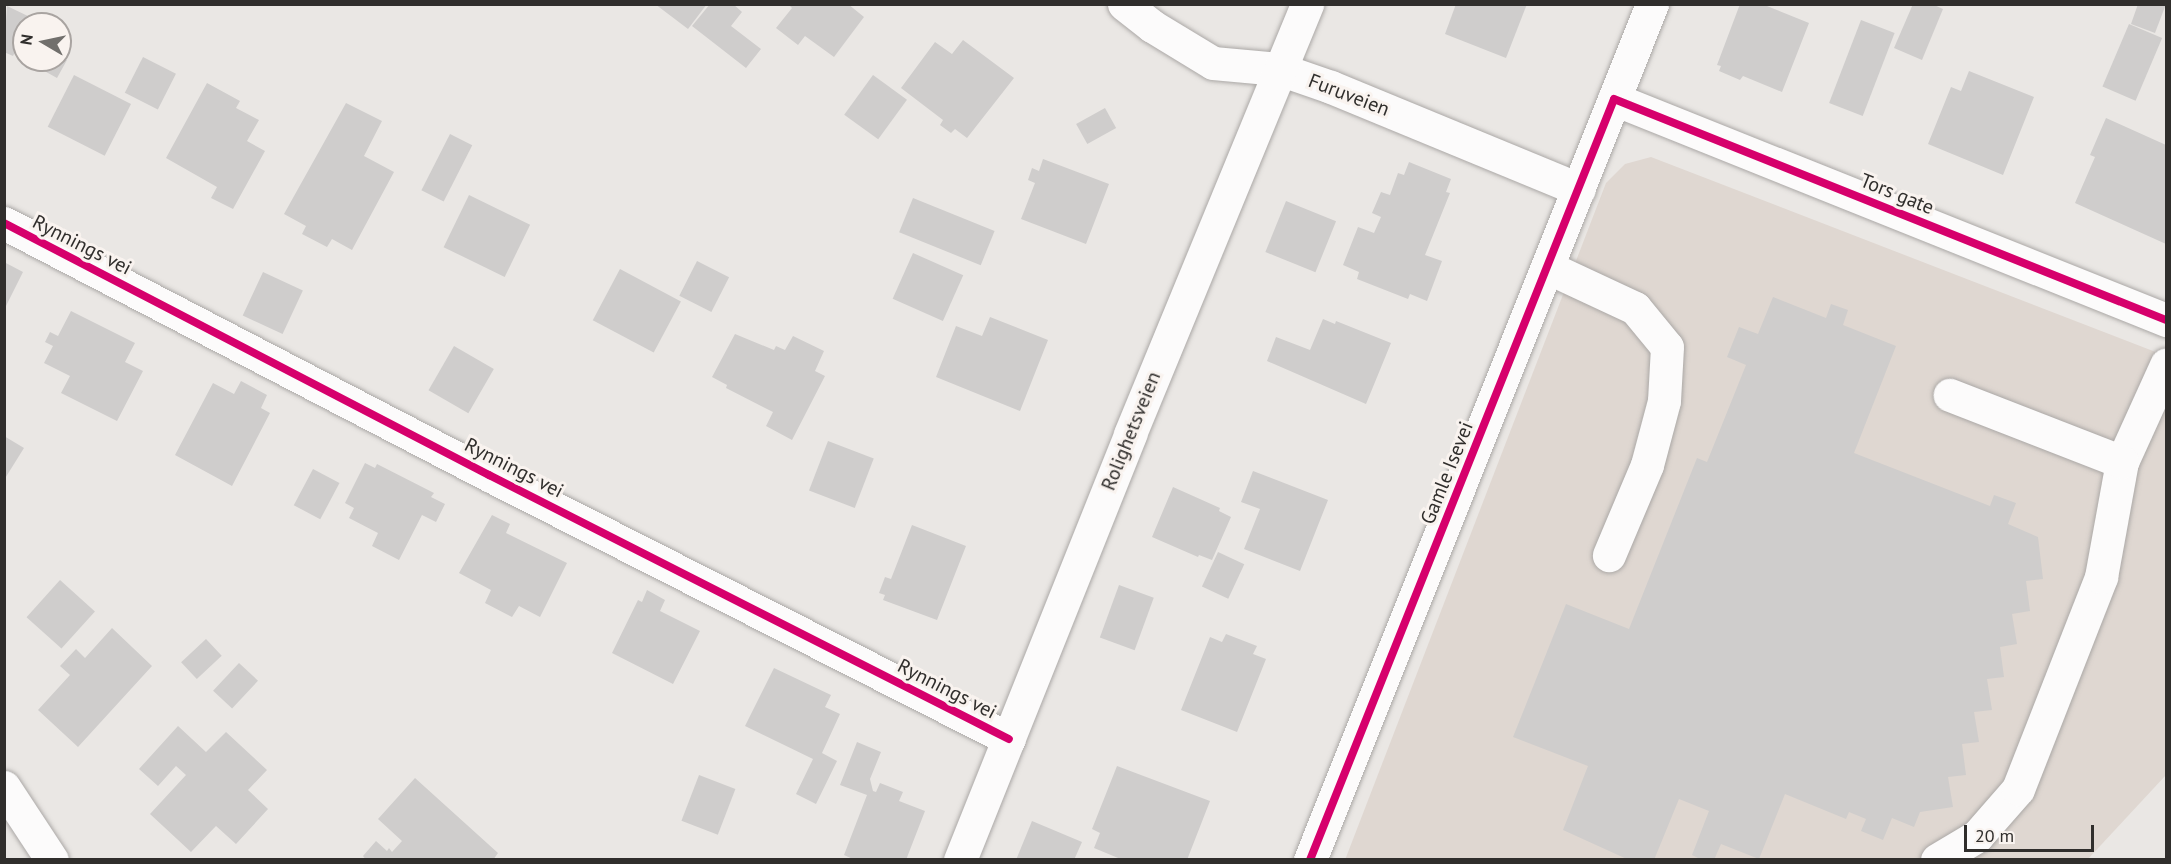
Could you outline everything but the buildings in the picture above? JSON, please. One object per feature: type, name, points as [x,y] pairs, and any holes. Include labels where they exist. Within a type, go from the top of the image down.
[{"type":"street","name":"Furuveien","points":[[1124,4],[1152,26],[1213,63],[1279,69],[1331,87],[1579,189]]},
{"type":"street","name":"Rolighetsveien","points":[[960,860],[1010,739],[1043,649],[1307,4]]},
{"type":"street","name":"Gamle Isevei","points":[[1310,860],[1652,4]]},
{"type":"street","name":"Tors gate","points":[[1614,99],[2166,320]]},
{"type":"street","name":"Rynnings vei","points":[[4,223],[479,470],[1010,739]]},
{"type":"street","points":[[1547,267],[1635,308],[1667,347],[1664,401],[1647,465],[1609,555]]},
{"type":"street","points":[[1937,860],[1977,836],[2018,789],[2101,577],[2122,462],[2166,365]]},
{"type":"street","points":[[1950,395],[2122,462]]},
{"type":"street","points":[[4,787],[52,860]]},
{"type":"shaded area","points":[[1651,157],[2166,356],[2166,775],[2088,859],[1345,860],[1606,183],[1625,164]]},
{"type":"cycle path","points":[[1310,860],[1614,99],[2166,320]]},
{"type":"cycle path","points":[[4,223],[489,475],[1009,739]]}]
